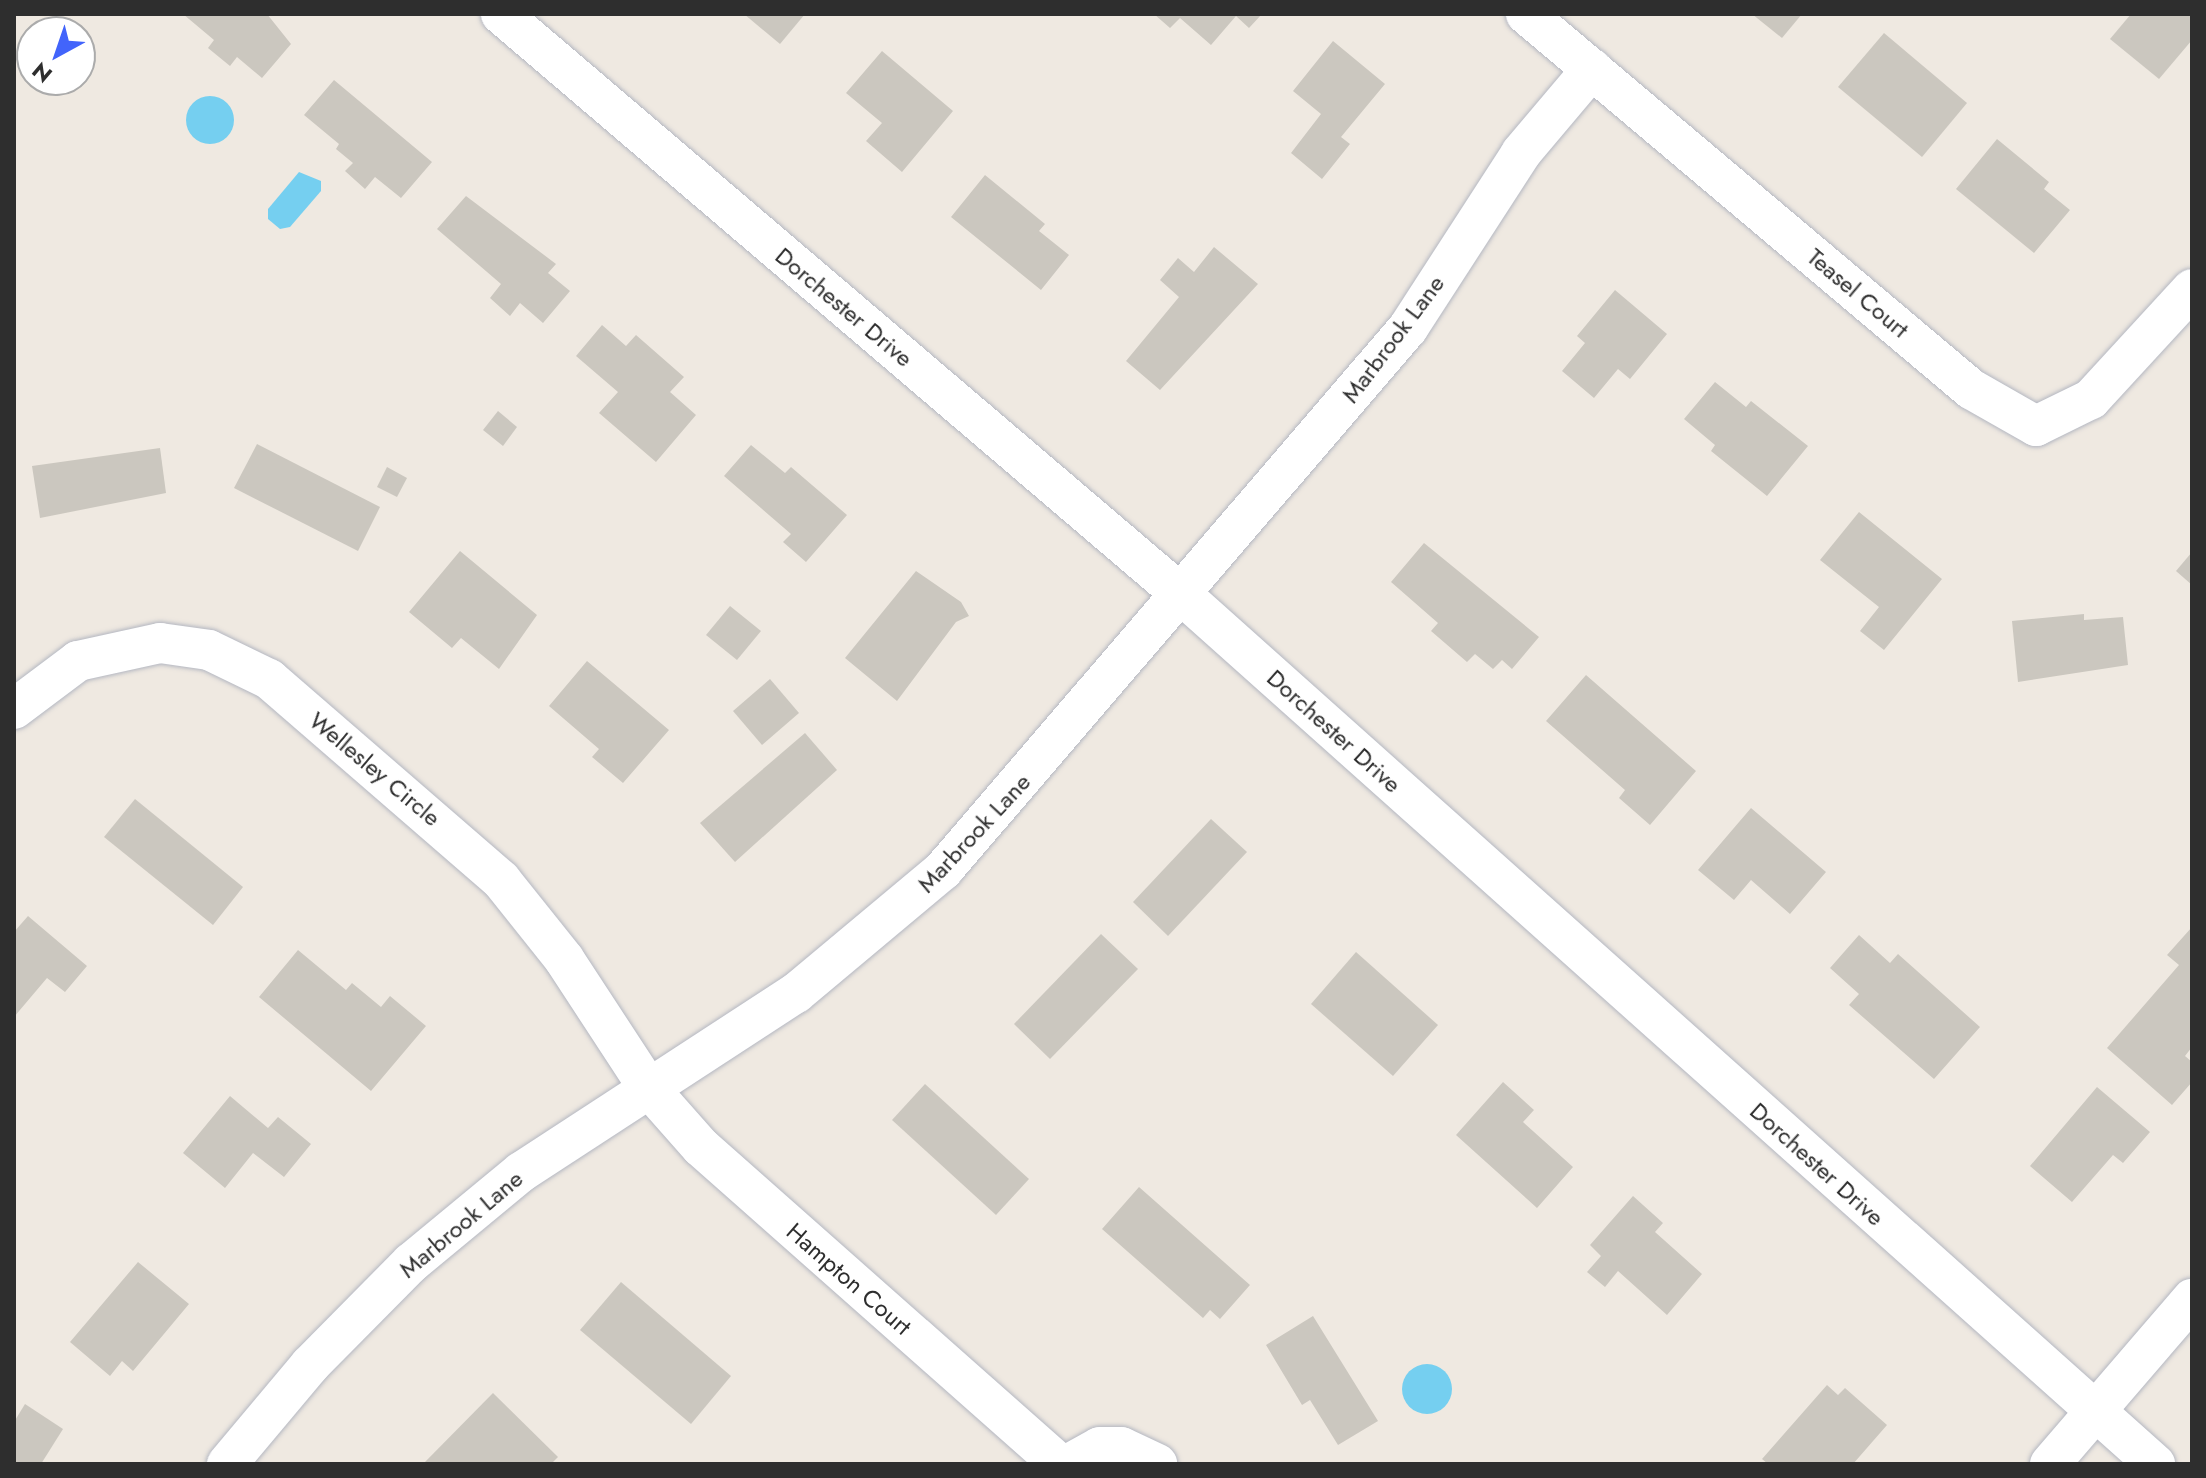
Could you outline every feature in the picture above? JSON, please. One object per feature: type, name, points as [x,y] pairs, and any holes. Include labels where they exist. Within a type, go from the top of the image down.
[{"type":"street","name":"Dorchester Drive","points":[[501,14],[1182,595],[2155,1464]]},
{"type":"street","name":"Teasel Court","points":[[1526,14],[1971,389],[2036,426],[2091,399],[2192,289]]},
{"type":"street","name":"Marbrook Lane","points":[[227,1464],[310,1365],[411,1263],[521,1172],[647,1086],[796,993],[943,870],[1408,328],[1521,153],[1592,69]]},
{"type":"street","name":"Wellesley Circle","points":[[14,709],[49,677],[110,650],[160,643],[209,650],[259,673],[501,880],[564,959],[647,1086]]},
{"type":"street","name":"Hampton Court","points":[[647,1086],[701,1147],[1059,1464]]},
{"type":"street","points":[[2050,1464],[2192,1299]]},
{"type":"street","points":[[1069,1464],[1100,1447],[1121,1447],[1157,1464]]},
{"type":"water","points":[[210,96],[219,97],[227,103],[233,111],[233,129],[227,137],[219,143],[210,144],[201,143],[193,137],[187,129],[186,120],[187,111],[193,103],[201,97]]},
{"type":"water","points":[[299,172],[321,181],[321,191],[290,227],[280,229],[268,219],[268,209]]},
{"type":"water","points":[[1417,1365],[1437,1365],[1451,1379],[1451,1399],[1437,1413],[1417,1413],[1403,1399],[1403,1379]]},
{"type":"building","points":[[183,14],[267,14],[291,44],[262,78],[237,57],[230,66],[208,48],[214,40]]},
{"type":"building","points":[[744,14],[805,14],[780,44]]},
{"type":"building","points":[[1154,14],[1262,14],[1249,28],[1236,16],[1211,45],[1180,18],[1170,28]]},
{"type":"building","points":[[1752,14],[1802,14],[1782,38]]},
{"type":"building","points":[[2131,14],[2192,14],[2192,40],[2159,79],[2110,39]]},
{"type":"building","points":[[1884,33],[1967,103],[1922,157],[1838,87]]},
{"type":"building","points":[[1333,41],[1385,84],[1341,137],[1350,144],[1322,179],[1291,153],[1321,114],[1293,91]]},
{"type":"building","points":[[882,51],[953,111],[902,172],[866,141],[882,123],[846,93]]},
{"type":"building","points":[[334,80],[432,162],[401,198],[375,177],[365,189],[345,171],[353,163],[336,149],[339,144],[304,115]]},
{"type":"building","points":[[1997,139],[2049,182],[2044,189],[2070,210],[2034,253],[1956,189]]},
{"type":"building","points":[[985,175],[1045,224],[1039,231],[1069,255],[1041,290],[951,217]]},
{"type":"building","points":[[466,196],[556,264],[548,273],[570,291],[543,323],[520,303],[510,316],[490,298],[501,284],[437,229]]},
{"type":"building","points":[[1214,247],[1258,284],[1160,390],[1126,361],[1179,297],[1160,280],[1178,258],[1194,272]]},
{"type":"building","points":[[1615,290],[1667,334],[1630,379],[1618,369],[1594,398],[1562,371],[1585,343],[1577,336]]},
{"type":"building","points":[[602,325],[626,346],[636,335],[684,377],[670,392],[696,415],[656,462],[599,413],[618,392],[576,356]]},
{"type":"building","points":[[1715,382],[1746,407],[1751,401],[1808,446],[1767,496],[1711,451],[1715,445],[1684,419]]},
{"type":"building","points":[[498,411],[517,427],[503,446],[483,430]]},
{"type":"building","points":[[257,444],[380,507],[358,551],[234,488]]},
{"type":"building","points":[[751,445],[785,473],[791,467],[847,515],[806,562],[783,542],[791,534],[724,476]]},
{"type":"building","points":[[160,448],[166,493],[40,518],[32,466]]},
{"type":"building","points":[[387,467],[407,478],[397,497],[377,487]]},
{"type":"building","points":[[1859,512],[1942,579],[1884,650],[1860,631],[1879,607],[1820,560]]},
{"type":"building","points":[[1424,543],[1539,637],[1512,669],[1502,660],[1493,669],[1475,654],[1467,662],[1431,631],[1438,623],[1391,582]]},
{"type":"building","points":[[460,551],[537,615],[499,669],[461,638],[452,648],[409,612]]},
{"type":"building","points":[[2192,552],[2192,585],[2176,571]]},
{"type":"building","points":[[916,571],[961,602],[969,616],[956,622],[897,701],[845,658]]},
{"type":"building","points":[[730,606],[761,631],[737,660],[706,635]]},
{"type":"building","points":[[2084,614],[2084,620],[2123,617],[2128,665],[2018,682],[2012,621]]},
{"type":"building","points":[[587,661],[669,730],[623,783],[592,757],[599,749],[549,706]]},
{"type":"building","points":[[1586,675],[1696,771],[1650,825],[1619,798],[1625,790],[1546,721]]},
{"type":"building","points":[[770,679],[799,713],[762,745],[733,711]]},
{"type":"building","points":[[805,733],[837,770],[735,862],[700,823]]},
{"type":"building","points":[[135,799],[243,887],[213,925],[104,837]]},
{"type":"building","points":[[1751,808],[1826,872],[1790,914],[1751,880],[1734,900],[1698,870]]},
{"type":"building","points":[[1211,819],[1247,852],[1168,936],[1133,902]]},
{"type":"building","points":[[28,916],[87,966],[65,992],[47,978],[14,1017],[14,932]]},
{"type":"building","points":[[2192,927],[2192,1047],[2185,1056],[2192,1062],[2192,1082],[2172,1105],[2107,1048],[2179,965],[2167,955]]},
{"type":"building","points":[[1101,934],[1138,969],[1050,1059],[1014,1024]]},
{"type":"building","points":[[1859,935],[1890,963],[1898,954],[1980,1027],[1934,1079],[1849,1005],[1859,994],[1830,968]]},
{"type":"building","points":[[298,950],[346,990],[352,983],[381,1007],[390,996],[426,1026],[371,1091],[259,997]]},
{"type":"building","points":[[1356,952],[1438,1025],[1393,1076],[1311,1004]]},
{"type":"building","points":[[1503,1082],[1534,1110],[1523,1122],[1573,1167],[1537,1208],[1456,1135]]},
{"type":"building","points":[[925,1084],[1029,1179],[996,1215],[892,1120]]},
{"type":"building","points":[[2097,1087],[2150,1132],[2123,1163],[2113,1155],[2072,1202],[2030,1166]]},
{"type":"building","points":[[230,1096],[268,1128],[278,1117],[311,1144],[284,1177],[253,1153],[225,1188],[183,1153]]},
{"type":"building","points":[[1139,1187],[1250,1285],[1220,1319],[1210,1310],[1203,1318],[1102,1229]]},
{"type":"building","points":[[1633,1196],[1663,1223],[1655,1232],[1702,1274],[1667,1315],[1618,1271],[1605,1287],[1587,1272],[1601,1256],[1590,1245]]},
{"type":"building","points":[[138,1262],[189,1304],[133,1371],[122,1361],[110,1376],[70,1342]]},
{"type":"building","points":[[621,1282],[731,1376],[691,1424],[580,1330]]},
{"type":"building","points":[[1313,1316],[1378,1421],[1338,1445],[1310,1400],[1302,1405],[1266,1345]]},
{"type":"building","points":[[1827,1385],[1838,1395],[1845,1388],[1887,1425],[1853,1464],[1768,1464],[1762,1459]]},
{"type":"building","points":[[493,1393],[558,1457],[551,1464],[423,1464]]},
{"type":"building","points":[[25,1404],[63,1429],[41,1464],[14,1464],[14,1422]]}]
